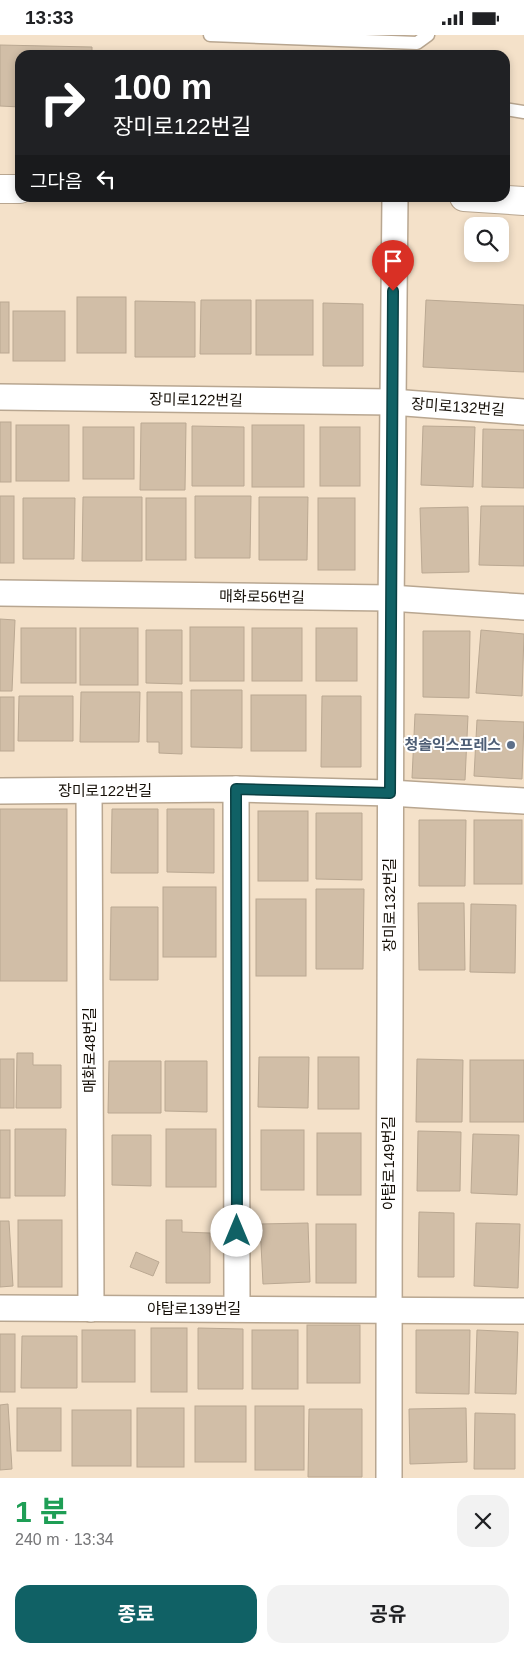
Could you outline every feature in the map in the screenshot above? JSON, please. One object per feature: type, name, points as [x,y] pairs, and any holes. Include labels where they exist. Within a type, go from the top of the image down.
[{"type":"street","points":[[0,189],[15,189]]},
{"type":"street","points":[[510,200],[524,201]]},
{"type":"street","name":"장미로132번길","points":[[390,1016],[390,598],[395,202]]},
{"type":"street","name":"장미로122번길","points":[[0,397],[392,402]]},
{"type":"street","name":"장미로132번길","points":[[392,402],[524,411]]},
{"type":"street","name":"매화로56번길","points":[[0,593],[390,598],[524,607]]},
{"type":"street","points":[[236,789],[237,1309]]},
{"type":"street","name":"장미로122번길","points":[[0,791],[236,789],[390,793]]},
{"type":"street","name":"매화로48번길","points":[[89,791],[91,1309]]},
{"type":"street","points":[[390,793],[524,801]]},
{"type":"street","name":"야탑로149번길","points":[[389,1478],[390,1016]]},
{"type":"street","name":"야탑로139번길","points":[[0,1308],[388,1309]]},
{"type":"street","points":[[388,1309],[524,1311]]},
{"type":"lane","points":[[210,35],[417,43],[428,35]]},
{"type":"lane","points":[[510,110],[524,112]]},
{"type":"building","points":[[0,45],[92,47],[92,50],[15,50],[15,107],[0,106]]},
{"type":"building","points":[[77,297],[126,297],[126,353],[77,353]]},
{"type":"building","points":[[201,300],[251,300],[251,354],[200,354]]},
{"type":"building","points":[[256,300],[313,300],[313,355],[256,355]]},
{"type":"building","points":[[426,300],[524,305],[524,372],[423,367]]},
{"type":"building","points":[[135,301],[195,302],[195,357],[135,357]]},
{"type":"building","points":[[0,302],[9,302],[9,353],[0,353]]},
{"type":"building","points":[[323,303],[363,304],[363,366],[323,366]]},
{"type":"building","points":[[13,311],[65,311],[65,361],[13,361]]},
{"type":"building","points":[[0,422],[11,422],[11,482],[0,482]]},
{"type":"building","points":[[141,423],[186,423],[185,490],[140,490]]},
{"type":"building","points":[[16,425],[69,425],[69,481],[16,481]]},
{"type":"building","points":[[252,425],[304,425],[304,487],[252,487]]},
{"type":"building","points":[[192,426],[244,427],[244,486],[192,486]]},
{"type":"building","points":[[423,426],[475,427],[473,487],[421,485]]},
{"type":"building","points":[[83,427],[134,427],[134,479],[83,479]]},
{"type":"building","points":[[320,427],[360,427],[360,486],[320,486]]},
{"type":"building","points":[[483,429],[524,430],[524,488],[482,487]]},
{"type":"building","points":[[0,496],[14,496],[14,563],[0,563]]},
{"type":"building","points":[[195,496],[251,496],[250,558],[195,558]]},
{"type":"building","points":[[83,497],[142,497],[142,561],[82,561]]},
{"type":"building","points":[[259,497],[308,497],[307,560],[259,560]]},
{"type":"building","points":[[23,498],[75,498],[74,559],[23,559]]},
{"type":"building","points":[[146,498],[186,498],[186,560],[146,560]]},
{"type":"building","points":[[318,498],[355,498],[355,570],[318,570]]},
{"type":"building","points":[[481,506],[524,506],[524,566],[479,565]]},
{"type":"building","points":[[468,507],[469,572],[422,573],[420,508]]},
{"type":"building","points":[[0,619],[15,620],[12,691],[0,691]]},
{"type":"building","points":[[190,627],[244,627],[244,681],[190,681]]},
{"type":"building","points":[[21,628],[76,628],[76,683],[21,683]]},
{"type":"building","points":[[80,628],[138,628],[138,685],[80,685]]},
{"type":"building","points":[[252,628],[302,628],[302,681],[252,681]]},
{"type":"building","points":[[316,628],[357,628],[357,681],[316,681]]},
{"type":"building","points":[[146,630],[182,630],[182,684],[146,683]]},
{"type":"building","points":[[481,630],[524,634],[522,696],[476,693]]},
{"type":"building","points":[[423,631],[470,631],[469,698],[423,697]]},
{"type":"building","points":[[191,690],[242,690],[242,748],[191,747]]},
{"type":"building","points":[[81,692],[140,692],[139,742],[80,742]]},
{"type":"building","points":[[147,692],[182,692],[182,754],[159,753],[159,742],[147,742]]},
{"type":"building","points":[[251,695],[306,695],[306,751],[251,751]]},
{"type":"building","points":[[19,696],[73,696],[73,741],[18,741]]},
{"type":"building","points":[[322,696],[361,696],[361,767],[321,767]]},
{"type":"building","points":[[0,697],[14,697],[14,751],[0,751]]},
{"type":"building","points":[[415,714],[468,716],[465,780],[412,778]]},
{"type":"building","points":[[477,720],[524,722],[522,779],[474,776]]},
{"type":"building","points":[[0,809],[67,809],[67,981],[0,981]]},
{"type":"building","points":[[112,809],[158,809],[158,873],[111,873]]},
{"type":"building","points":[[167,809],[214,809],[214,873],[167,872]]},
{"type":"building","points":[[258,811],[308,811],[308,881],[258,881]]},
{"type":"building","points":[[316,813],[362,813],[362,880],[316,879]]},
{"type":"building","points":[[419,820],[466,820],[465,886],[419,886]]},
{"type":"building","points":[[474,820],[522,820],[522,884],[474,884]]},
{"type":"building","points":[[163,887],[216,887],[216,957],[163,957]]},
{"type":"building","points":[[316,889],[364,889],[363,969],[316,969]]},
{"type":"building","points":[[256,899],[306,899],[306,976],[256,976]]},
{"type":"building","points":[[418,903],[464,903],[465,970],[419,970]]},
{"type":"building","points":[[471,904],[516,905],[515,973],[470,972]]},
{"type":"building","points":[[111,907],[158,907],[158,980],[110,980]]},
{"type":"building","points":[[17,1053],[33,1053],[33,1065],[61,1065],[61,1108],[16,1108]]},
{"type":"building","points":[[259,1057],[309,1057],[308,1108],[258,1107]]},
{"type":"building","points":[[318,1057],[359,1057],[359,1109],[318,1109]]},
{"type":"building","points":[[0,1059],[14,1059],[14,1108],[0,1108]]},
{"type":"building","points":[[417,1059],[463,1060],[462,1122],[416,1122]]},
{"type":"building","points":[[470,1060],[524,1060],[524,1122],[470,1122]]},
{"type":"building","points":[[109,1061],[161,1061],[161,1113],[108,1113]]},
{"type":"building","points":[[165,1061],[207,1061],[207,1112],[165,1111]]},
{"type":"building","points":[[15,1129],[66,1129],[65,1196],[15,1196]]},
{"type":"building","points":[[166,1129],[216,1129],[216,1187],[166,1187]]},
{"type":"building","points":[[0,1130],[10,1130],[10,1198],[0,1198]]},
{"type":"building","points":[[261,1130],[304,1130],[304,1190],[261,1190]]},
{"type":"building","points":[[418,1131],[461,1132],[460,1191],[417,1191]]},
{"type":"building","points":[[317,1133],[361,1133],[361,1195],[317,1195]]},
{"type":"building","points":[[473,1134],[519,1135],[517,1195],[471,1193]]},
{"type":"building","points":[[112,1135],[151,1135],[151,1186],[112,1185]]},
{"type":"building","points":[[419,1212],[454,1213],[454,1277],[418,1277]]},
{"type":"building","points":[[18,1220],[62,1220],[62,1287],[18,1287]]},
{"type":"building","points":[[166,1220],[182,1220],[182,1232],[210,1233],[210,1283],[166,1283]]},
{"type":"building","points":[[0,1221],[9,1221],[13,1286],[0,1287]]},
{"type":"building","points":[[308,1223],[310,1282],[263,1284],[260,1224]]},
{"type":"building","points":[[476,1223],[520,1224],[518,1288],[474,1286]]},
{"type":"building","points":[[316,1224],[356,1224],[356,1283],[316,1283]]},
{"type":"building","points":[[136,1252],[159,1262],[153,1276],[130,1267]]},
{"type":"building","points":[[307,1325],[360,1325],[360,1383],[307,1383]]},
{"type":"building","points":[[151,1328],[187,1328],[187,1392],[151,1392]]},
{"type":"building","points":[[198,1328],[243,1329],[243,1389],[198,1389]]},
{"type":"building","points":[[82,1330],[135,1330],[135,1382],[82,1382]]},
{"type":"building","points":[[252,1330],[298,1330],[298,1389],[252,1389]]},
{"type":"building","points":[[416,1330],[470,1330],[469,1394],[416,1393]]},
{"type":"building","points":[[477,1330],[518,1332],[516,1394],[475,1393]]},
{"type":"building","points":[[0,1334],[15,1334],[15,1392],[0,1392]]},
{"type":"building","points":[[22,1336],[77,1336],[77,1388],[21,1388]]},
{"type":"building","points":[[8,1404],[12,1469],[0,1470],[0,1405]]},
{"type":"building","points":[[195,1406],[246,1406],[246,1462],[195,1462]]},
{"type":"building","points":[[255,1406],[304,1406],[304,1470],[255,1470]]},
{"type":"building","points":[[17,1408],[61,1408],[61,1451],[17,1451]]},
{"type":"building","points":[[137,1408],[184,1408],[184,1467],[137,1467]]},
{"type":"building","points":[[466,1408],[467,1462],[410,1464],[409,1409]]},
{"type":"building","points":[[309,1409],[362,1409],[362,1477],[308,1477]]},
{"type":"building","points":[[72,1410],[131,1410],[131,1466],[72,1466]]},
{"type":"building","points":[[475,1413],[515,1414],[515,1469],[474,1469]]},
{"type":"place","name":"청솔익스프레스","points":[[511,745]]},
{"type":"route","points":[[237,1231],[236,789],[390,793],[393,291]]}]
